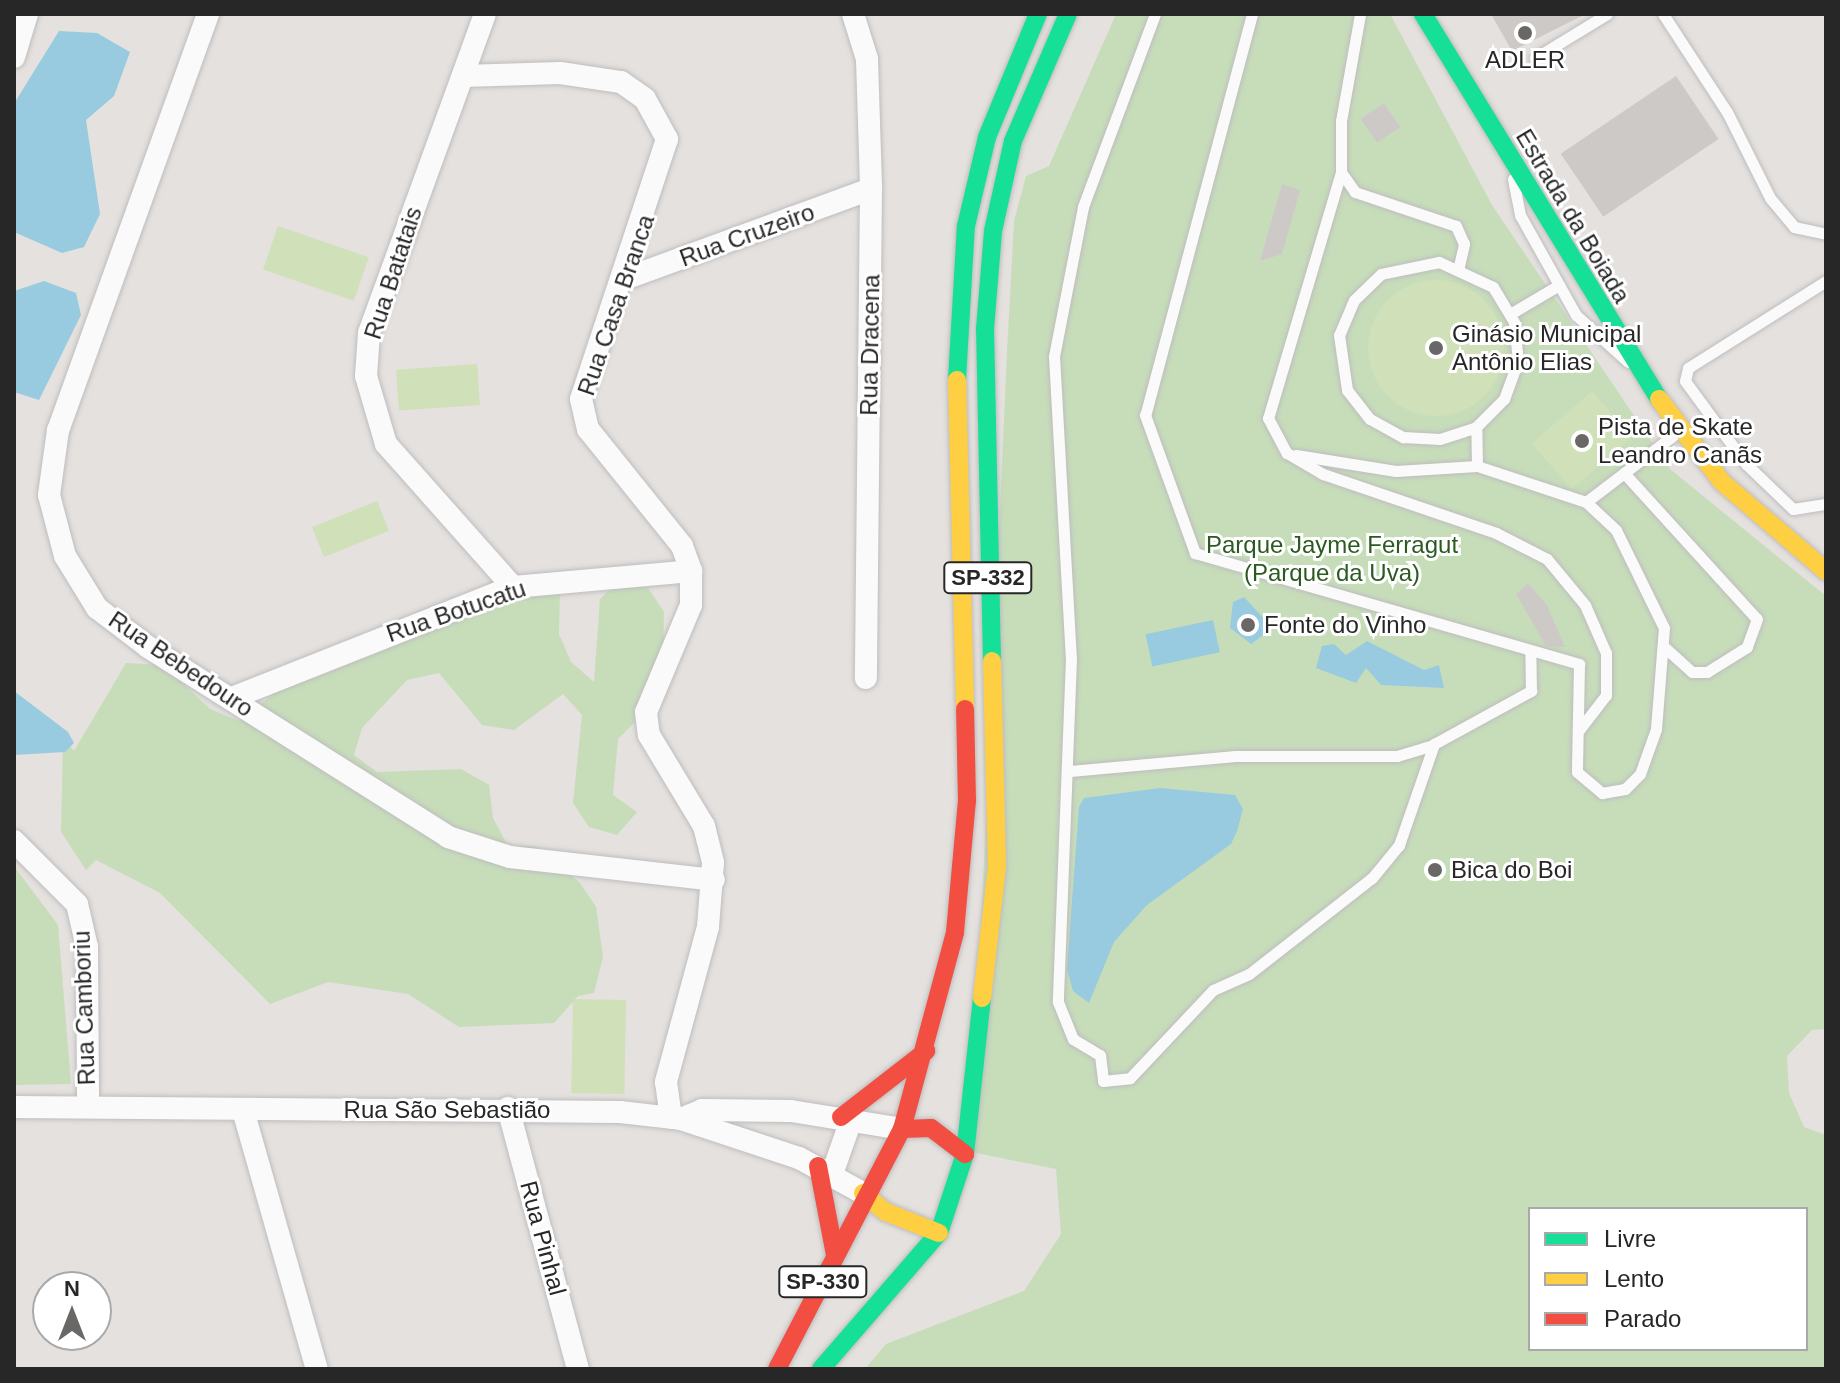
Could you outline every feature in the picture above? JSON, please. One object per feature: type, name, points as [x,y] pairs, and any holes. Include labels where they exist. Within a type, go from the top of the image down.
[{"type":"main road","name":"SP-332","points":[[902,1129],[926,1051],[965,865],[956,323],[966,226],[987,137],[1038,14]]},
{"type":"main road","name":"SP-332","points":[[965,1154],[997,866],[985,329],[993,231],[1013,141],[1068,14]]},
{"type":"main road","name":"Estrada da Boiada","points":[[1423,14],[1636,367],[1681,431],[1722,482],[1826,571]]},
{"type":"main road","points":[[846,1118],[926,1051]]},
{"type":"main road","points":[[931,1128],[965,1154],[939,1233],[886,1212],[863,1193],[902,1129],[931,1128]]},
{"type":"main road","points":[[825,1170],[835,1260]]},
{"type":"main road","name":"SP-330","points":[[777,1369],[835,1260],[863,1193]]},
{"type":"main road","name":"SP-330","points":[[821,1369],[939,1233]]},
{"type":"street","points":[[14,57],[27,14]]},
{"type":"street","name":"Rua Bebedouro","points":[[208,14],[58,430],[49,495],[65,556],[97,608],[448,837],[510,857],[714,880]]},
{"type":"street","name":"Rua Batatais","points":[[485,14],[369,333],[366,376],[386,444],[513,587]]},
{"type":"street","name":"Rua Dracena","points":[[853,14],[867,59],[871,189],[866,678]]},
{"type":"street","name":"Rua Casa Branca","points":[[463,76],[598,77],[645,99],[667,139],[665,162],[581,399],[583,417],[682,546],[691,571],[691,605],[646,723],[704,826],[714,880],[666,1082],[676,1118]]},
{"type":"street","name":"Rua Cruzeiro","points":[[622,280],[871,189]]},
{"type":"street","name":"Rua Botucatu","points":[[232,698],[513,587],[691,571]]},
{"type":"street","name":"Rua Camboriu","points":[[14,841],[77,904],[87,947],[88,1106]]},
{"type":"street","name":"Rua São Sebastião","points":[[14,1107],[243,1110],[508,1108],[676,1118],[825,1170],[863,1193]]},
{"type":"street","name":"Rua Pinhal","points":[[508,1108],[578,1369]]},
{"type":"street","points":[[243,1110],[317,1369]]},
{"type":"street","points":[[676,1118],[702,1110],[846,1118],[902,1129]]},
{"type":"street","points":[[825,1170],[846,1118]]},
{"type":"lane","points":[[1155,14],[1083,207],[1060,300],[1053,392],[1069,552],[1070,771],[1058,1002],[1073,1039],[1100,1055],[1103,1081],[1111,1085],[1130,1078],[1213,990],[1249,974],[1372,878],[1399,845],[1434,744]]},
{"type":"lane","points":[[1252,14],[1145,415],[1169,498],[1195,553],[1530,652],[1584,671],[1575,760],[1584,783],[1602,793],[1633,782],[1662,703],[1664,628],[1616,530],[1586,502],[1477,466],[1396,471],[1287,453]]},
{"type":"lane","points":[[1360,14],[1341,121],[1341,172],[1269,406],[1287,453],[1323,474],[1496,533],[1547,559],[1585,605],[1606,653],[1606,695],[1579,730]]},
{"type":"lane","points":[[1535,58],[1607,14]]},
{"type":"lane","points":[[1663,14],[1727,112],[1770,198],[1794,227],[1826,234]]},
{"type":"lane","points":[[1509,158],[1520,215],[1559,285],[1603,347],[1636,367]]},
{"type":"lane","points":[[1341,172],[1355,192],[1456,226],[1464,244],[1459,266]]},
{"type":"lane","points":[[1419,261],[1459,266],[1493,287],[1510,314],[1518,341],[1513,381],[1476,427],[1431,440],[1386,430],[1347,390],[1338,353],[1349,308],[1381,274],[1419,261]]},
{"type":"lane","points":[[1826,281],[1688,368],[1685,381],[1746,464],[1793,509],[1826,504]]},
{"type":"lane","points":[[1510,314],[1559,285]]},
{"type":"lane","points":[[1476,427],[1477,466]]},
{"type":"lane","points":[[1586,502],[1681,431]]},
{"type":"lane","points":[[1624,473],[1757,619],[1747,647],[1707,672],[1692,672],[1664,647]]},
{"type":"lane","points":[[1070,771],[1235,756],[1397,756],[1434,744],[1531,691],[1530,652]]},
{"type":"green space","name":"Parque Jayme Ferragut (Parque da Uva)","points":[[1116,14],[1390,14],[1492,205],[1670,469],[1826,596],[1826,1029],[1812,1030],[1787,1056],[1789,1093],[1804,1127],[1826,1135],[1826,1369],[865,1369],[886,1344],[1024,1291],[1061,1234],[1056,1169],[971,1152],[1014,221],[1026,176],[1049,166]]},
{"type":"green space","points":[[278,226],[369,257],[354,301],[263,269]]},
{"type":"green space","name":"Ginásio Municipal Antônio Elias","points":[[1436,280],[1462,285],[1484,300],[1499,322],[1504,348],[1499,374],[1484,396],[1462,411],[1436,416],[1410,411],[1388,396],[1373,374],[1368,348],[1373,322],[1388,300],[1410,285]]},
{"type":"green space","points":[[477,364],[480,405],[399,411],[396,370]]},
{"type":"green space","name":"Pista de Skate Leandro Canãs","points":[[1592,391],[1632,437],[1572,490],[1532,443]]},
{"type":"green space","points":[[377,501],[389,531],[324,557],[312,527]]},
{"type":"green space","points":[[620,579],[648,588],[664,612],[663,668],[638,719],[618,739],[613,795],[637,812],[617,835],[589,827],[573,803],[582,715],[563,694],[514,730],[482,725],[439,673],[407,680],[362,728],[354,755],[377,772],[461,769],[489,785],[493,818],[508,846],[536,846],[580,883],[596,907],[603,957],[594,993],[578,996],[554,1023],[459,1027],[408,994],[328,982],[270,1004],[160,893],[96,860],[86,870],[61,832],[63,738],[74,751],[126,663],[163,665],[210,709],[239,721],[282,687],[514,596],[560,590],[559,634],[571,662],[594,682],[600,599]]},
{"type":"green space","points":[[14,866],[58,925],[71,1084],[14,1085]]},
{"type":"green space","points":[[573,999],[626,1000],[624,1094],[571,1093]]},
{"type":"water","points":[[59,31],[97,33],[130,52],[114,96],[86,120],[100,214],[84,247],[62,253],[14,232],[15,102]]},
{"type":"water","points":[[44,281],[76,293],[81,315],[39,400],[14,392],[14,291]]},
{"type":"water","name":"Fonte do Vinho","points":[[1244,597],[1267,622],[1265,634],[1251,644],[1230,628],[1233,602]]},
{"type":"water","points":[[1213,620],[1220,652],[1152,667],[1146,634]]},
{"type":"water","points":[[1367,641],[1424,670],[1439,665],[1444,688],[1381,685],[1366,668],[1356,683],[1316,668],[1322,646],[1334,644],[1346,655]]},
{"type":"water","points":[[14,691],[68,732],[74,743],[65,752],[14,755]]},
{"type":"water","points":[[1160,788],[1235,795],[1243,809],[1237,831],[1231,844],[1147,905],[1114,942],[1089,1003],[1073,991],[1067,969],[1079,807],[1084,798]]},
{"type":"building","name":"ADLER","points":[[1491,14],[1586,14],[1512,51]]},
{"type":"building","points":[[1676,76],[1718,139],[1603,217],[1561,154]]},
{"type":"building","points":[[1384,103],[1400,127],[1377,143],[1361,119]]},
{"type":"building","points":[[1282,184],[1300,190],[1282,254],[1260,261]]},
{"type":"building","points":[[1528,583],[1547,605],[1565,647],[1546,646],[1516,594]]},
{"type":"traffic: fast","points":[[957,380],[966,226],[987,137],[1038,14]]},
{"type":"traffic: fast","points":[[992,661],[985,329],[993,231],[1013,141],[1068,14]]},
{"type":"traffic: fast","points":[[1423,14],[1659,399]]},
{"type":"traffic: fast","points":[[821,1369],[939,1233],[965,1154],[982,998]]},
{"type":"traffic: slow","points":[[957,380],[965,709]]},
{"type":"traffic: slow","points":[[1659,399],[1722,482],[1826,571]]},
{"type":"traffic: slow","points":[[982,998],[997,866],[992,661]]},
{"type":"traffic: slow","points":[[863,1193],[886,1212],[939,1233]]},
{"type":"traffic: jam","points":[[777,1369],[902,1129],[955,932],[967,801],[965,709]]},
{"type":"traffic: jam","points":[[841,1117],[926,1051]]},
{"type":"traffic: jam","points":[[902,1129],[931,1128],[965,1154]]},
{"type":"traffic: jam","points":[[818,1166],[835,1255]]},
{"type":"place","name":"ADLER","points":[[1525,33]]},
{"type":"place","name":"Ginásio Municipal Antônio Elias","points":[[1436,348]]},
{"type":"place","name":"Pista de Skate Leandro Canãs","points":[[1582,441]]},
{"type":"place","name":"Fonte do Vinho","points":[[1248,625]]},
{"type":"place","name":"Bica do Boi","points":[[1435,870]]}]
